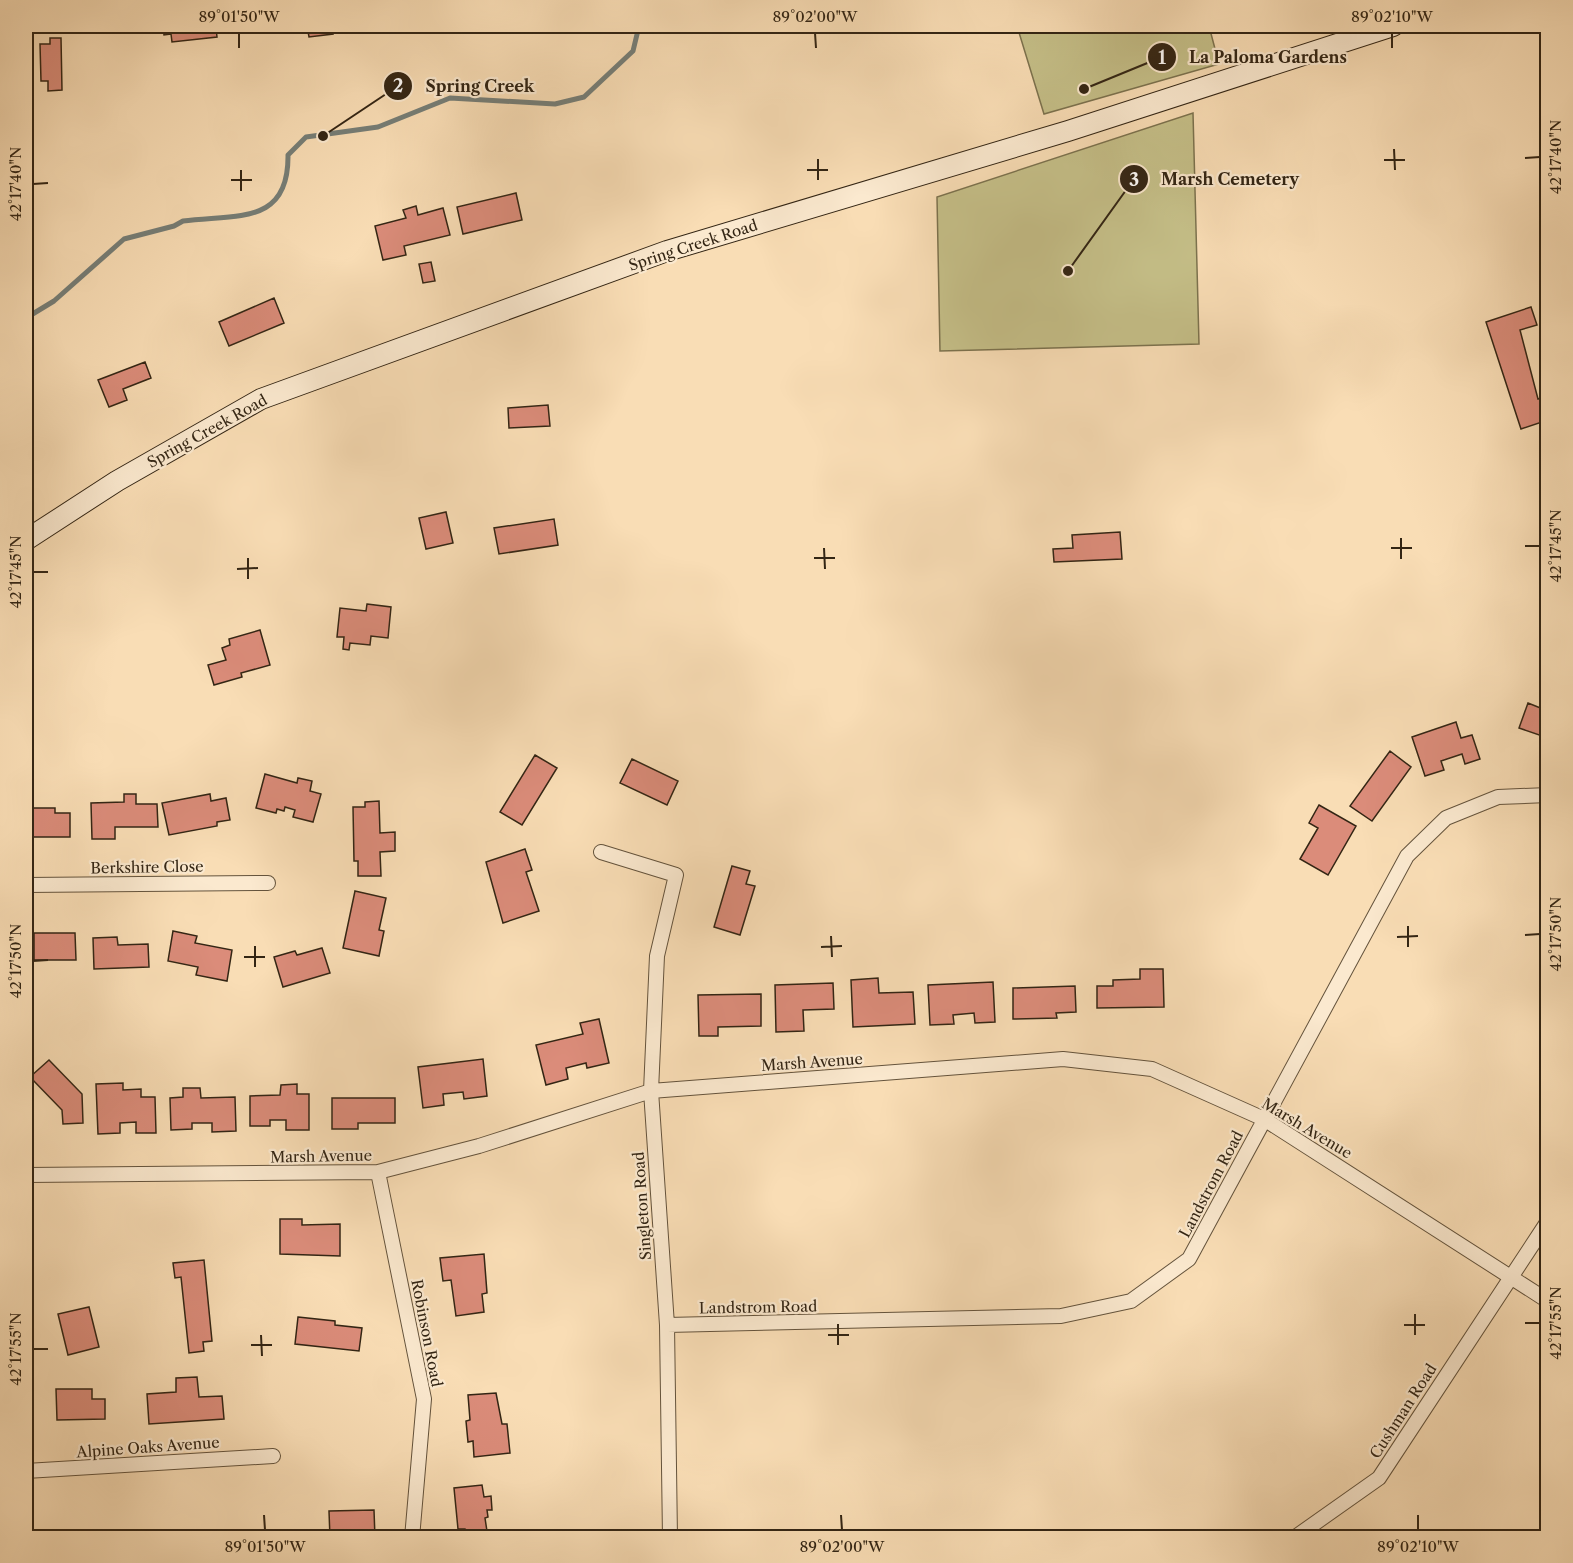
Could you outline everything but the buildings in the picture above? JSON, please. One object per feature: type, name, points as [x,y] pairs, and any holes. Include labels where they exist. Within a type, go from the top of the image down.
[{"type":"main road","name":"Spring Creek Road","points":[[26,540],[117,481],[261,399],[667,251],[1068,131],[1393,26]]},
{"type":"street","name":"Landstrom Road","points":[[667,1325],[1060,1316],[1131,1301],[1189,1259],[1407,856],[1446,818],[1498,797],[1548,795]]},
{"type":"street","name":"Singleton Road","points":[[601,852],[676,875],[657,956],[651,1091],[667,1325],[670,1538]]},
{"type":"street","name":"Berkshire Close","points":[[26,885],[268,883]]},
{"type":"street","name":"Marsh Avenue","points":[[26,1176],[378,1172],[479,1146],[651,1091],[1063,1059],[1152,1069],[1264,1119],[1548,1301]]},
{"type":"street","name":"Robinson Road","points":[[378,1172],[424,1399],[412,1538]]},
{"type":"street","name":"Cushman Road","points":[[1294,1538],[1379,1478],[1548,1221]]},
{"type":"street","name":"Alpine Oaks Avenue","points":[[26,1472],[273,1456]]},
{"type":"shaded area","points":[[1017,26],[1209,26],[1219,64],[1044,114]]},
{"type":"shaded area","points":[[1193,113],[1199,344],[940,351],[937,197]]},
{"type":"waterway","points":[[26,318],[54,301],[124,239],[174,226],[183,221],[240,216],[256,212],[269,205],[279,194],[286,178],[288,155],[306,137],[378,127],[450,98],[555,104],[584,97],[633,51],[639,26]]},
{"type":"place","name":"La Paloma Gardens","points":[[1084,89]]},
{"type":"place","name":"Spring Creek","points":[[323,136]]},
{"type":"place","name":"Marsh Cemetery","points":[[1068,271]]}]
